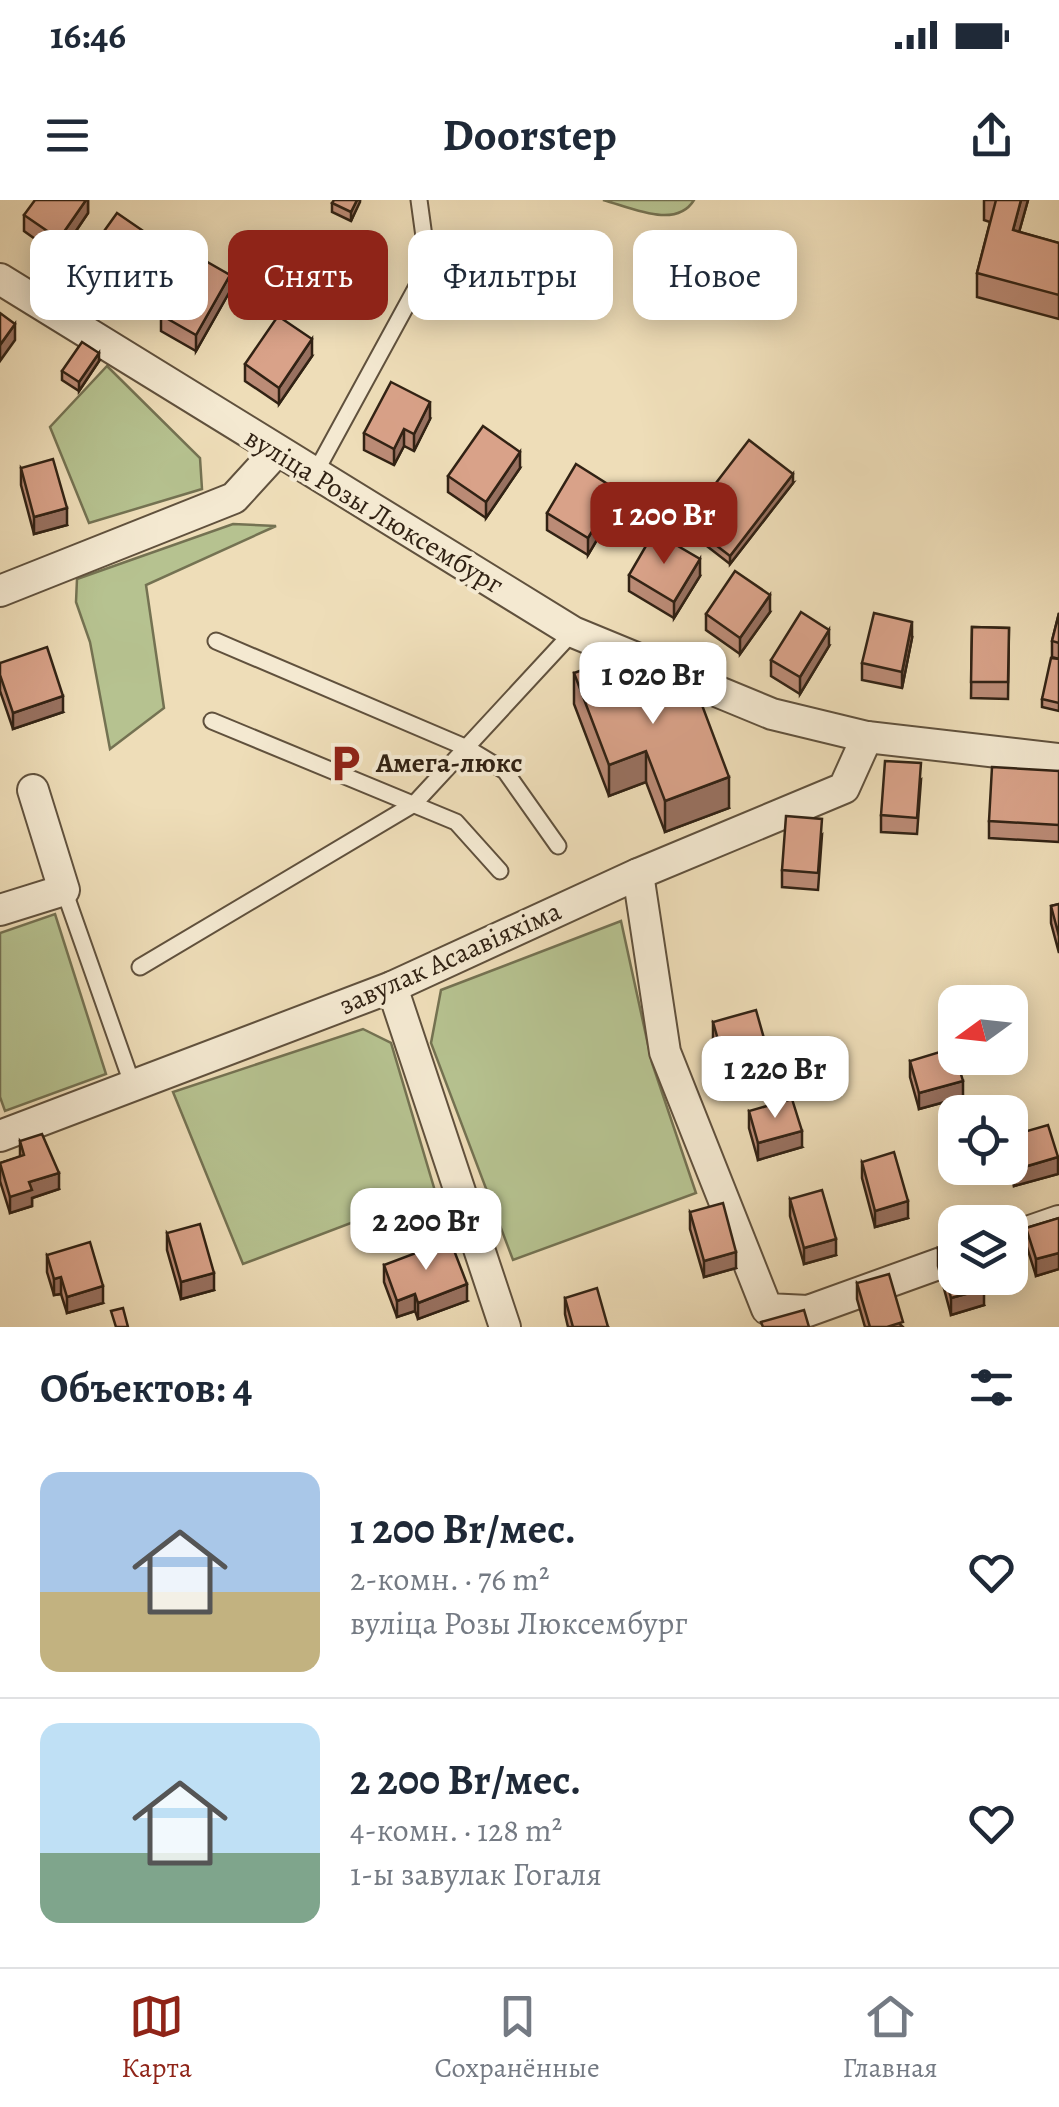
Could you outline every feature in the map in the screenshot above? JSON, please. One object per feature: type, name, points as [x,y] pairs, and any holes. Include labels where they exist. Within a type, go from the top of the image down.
[{"type":"street","name":"вуліца Розы Люксембург","points":[[0,279],[573,632],[772,714],[866,737],[1059,759]]},
{"type":"street","points":[[0,592],[234,498],[276,452]]},
{"type":"street","name":"завулак Асаавіяхіма","points":[[0,1136],[392,987],[638,874],[844,788],[866,737]]},
{"type":"street","points":[[0,910],[64,890],[34,790]]},
{"type":"street","points":[[638,874],[665,1052],[767,1309],[808,1310],[938,1264]]},
{"type":"street","points":[[392,987],[505,1327]]},
{"type":"street","points":[[1028,1232],[1059,1221]]},
{"type":"lane","points":[[314,475],[428,266],[419,200]]},
{"type":"lane","points":[[140,968],[414,804],[573,632]]},
{"type":"lane","points":[[216,641],[467,748],[505,771],[558,846]]},
{"type":"lane","points":[[212,721],[456,822],[500,871]]},
{"type":"lane","points":[[64,890],[132,1086]]},
{"type":"green space","points":[[603,200],[694,200],[676,214],[664,215]]},
{"type":"green space","points":[[107,366],[200,458],[202,489],[89,523],[50,427]]},
{"type":"green space","points":[[233,524],[276,526],[146,585],[164,708],[110,749],[90,642],[76,602],[77,579]]},
{"type":"green space","points":[[55,914],[106,1074],[5,1111],[0,1097],[0,933]]},
{"type":"green space","points":[[621,921],[652,1063],[696,1193],[513,1260],[431,1043],[441,990]]},
{"type":"green space","points":[[363,1029],[391,1043],[435,1191],[243,1264],[173,1092]]},
{"type":"building","points":[[35,200],[86,200],[65,230],[46,230],[24,215]]},
{"type":"building","points":[[357,200],[351,212],[332,203]]},
{"type":"building","points":[[996,200],[1021,200],[1013,230],[1059,243],[1059,295],[977,273]]},
{"type":"building","points":[[117,213],[142,230],[105,230]]},
{"type":"building","points":[[208,262],[228,274],[208,314]]},
{"type":"building","points":[[0,313],[15,324],[0,345]]},
{"type":"building","points":[[170,320],[204,320],[196,335]]},
{"type":"building","points":[[275,320],[284,320],[312,339],[279,388],[245,364]]},
{"type":"building","points":[[82,342],[99,353],[79,382],[62,371]]},
{"type":"building","points":[[391,382],[430,402],[414,434],[404,429],[394,449],[364,433]]},
{"type":"building","points":[[483,426],[520,452],[486,502],[448,476]]},
{"type":"building","points":[[749,440],[793,474],[730,556],[686,522]]},
{"type":"building","points":[[53,459],[67,508],[34,517],[21,468]]},
{"type":"building","points":[[576,464],[617,490],[588,538],[547,513]]},
{"type":"building","points":[[654,532],[700,559],[674,602],[629,575]]},
{"type":"building","points":[[735,571],[770,595],[740,638],[706,614]]},
{"type":"building","points":[[801,612],[829,630],[800,677],[771,660]]},
{"type":"building","points":[[874,613],[912,622],[902,672],[862,663]]},
{"type":"building","points":[[1059,613],[1059,643],[1052,641]]},
{"type":"building","points":[[972,627],[1009,628],[1008,682],[971,682]]},
{"type":"building","points":[[47,647],[63,696],[13,713],[0,675],[0,663]]},
{"type":"building","points":[[626,654],[644,700],[693,681],[729,777],[665,801],[646,751],[609,765],[574,673]]},
{"type":"building","points":[[1051,658],[1059,659],[1059,703],[1042,699]]},
{"type":"building","points":[[885,761],[921,763],[917,818],[881,815]]},
{"type":"building","points":[[992,767],[1059,771],[1059,825],[989,821]]},
{"type":"building","points":[[786,816],[822,819],[818,873],[782,870]]},
{"type":"building","points":[[1059,904],[1059,936],[1051,906]]},
{"type":"building","points":[[756,1010],[765,1042],[722,1054],[713,1022]]},
{"type":"building","points":[[938,1053],[938,1075],[961,1075],[963,1081],[919,1093],[910,1061]]},
{"type":"building","points":[[792,1099],[802,1131],[758,1143],[749,1111]]},
{"type":"building","points":[[1048,1125],[1058,1157],[1028,1166],[1028,1131]]},
{"type":"building","points":[[42,1134],[59,1173],[29,1182],[32,1190],[10,1197],[0,1163],[24,1155],[20,1141]]},
{"type":"building","points":[[894,1152],[908,1201],[875,1211],[862,1162]]},
{"type":"building","points":[[822,1190],[836,1239],[804,1248],[790,1199]]},
{"type":"building","points":[[723,1203],[736,1252],[704,1261],[690,1212]]},
{"type":"building","points":[[1059,1218],[1059,1253],[1036,1259],[1028,1227]]},
{"type":"building","points":[[200,1224],[214,1273],[181,1282],[167,1233]]},
{"type":"building","points":[[450,1240],[467,1284],[418,1303],[415,1294],[397,1301],[384,1265]]},
{"type":"building","points":[[90,1242],[103,1286],[67,1297],[61,1277],[54,1279],[47,1255]]},
{"type":"building","points":[[889,1274],[903,1322],[870,1327],[857,1283]]},
{"type":"building","points":[[597,1288],[608,1327],[573,1327],[565,1298]]},
{"type":"building","points":[[123,1308],[128,1327],[116,1327],[111,1311]]},
{"type":"building","points":[[804,1310],[809,1327],[763,1327],[761,1322]]},
{"type":"place","name":"Амега-люкс","points":[[346,763]]}]
